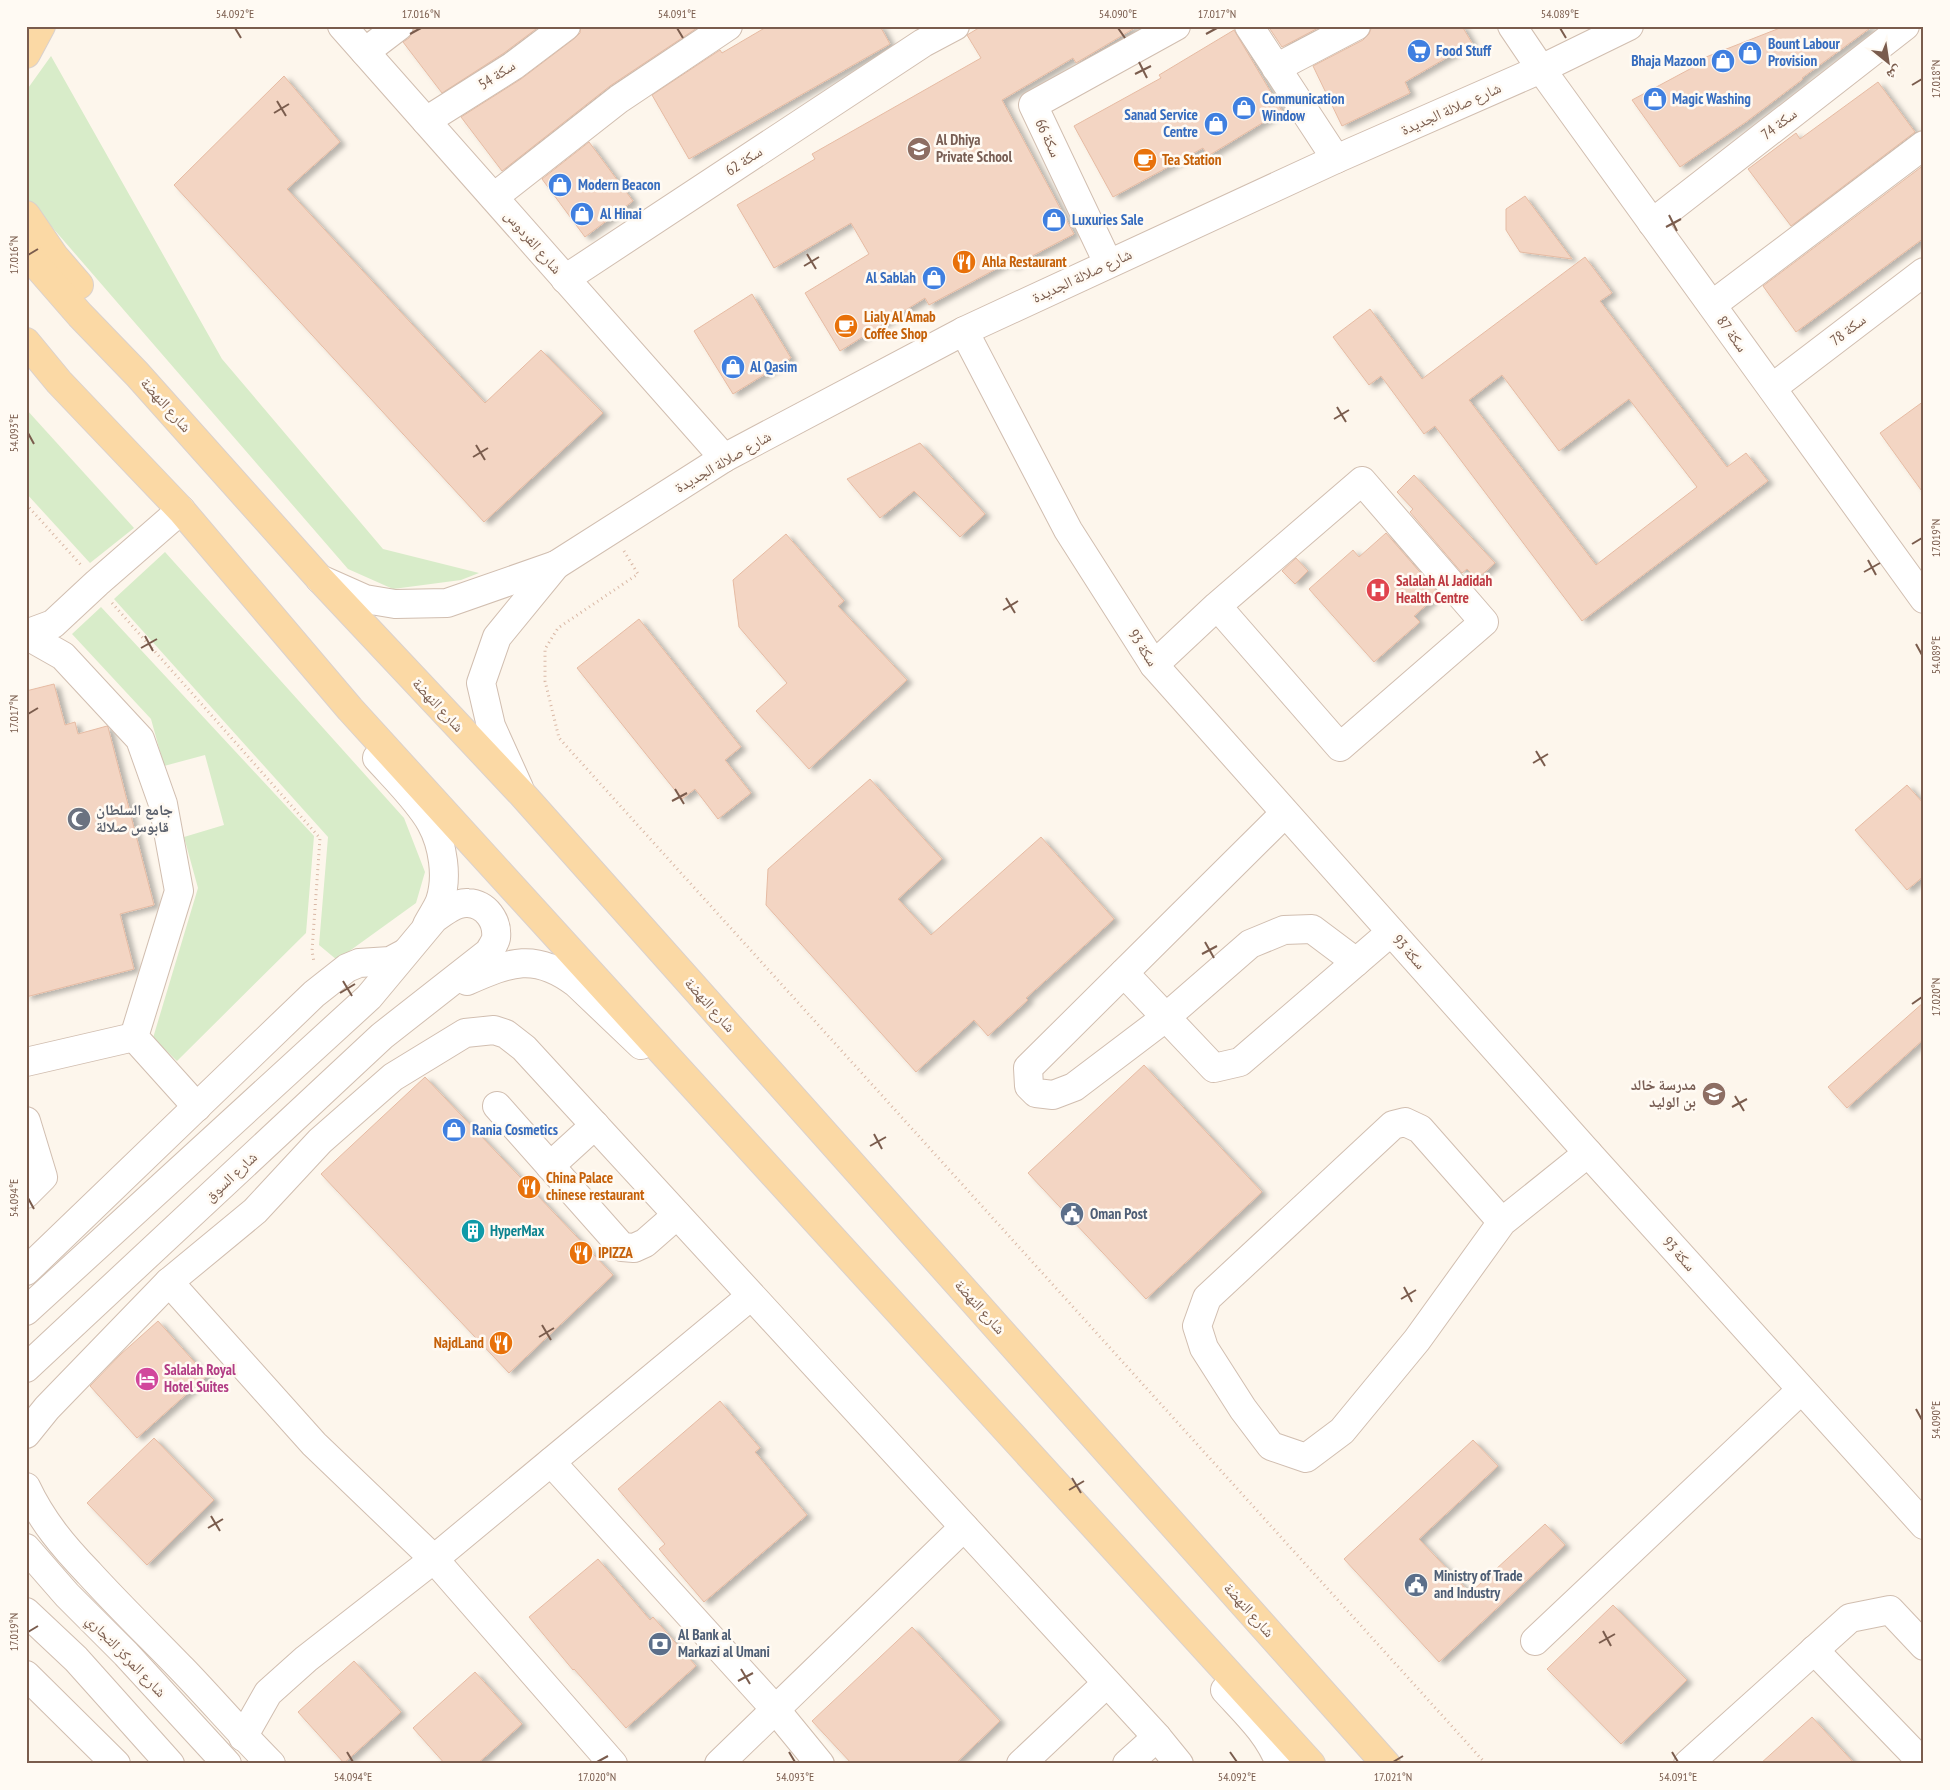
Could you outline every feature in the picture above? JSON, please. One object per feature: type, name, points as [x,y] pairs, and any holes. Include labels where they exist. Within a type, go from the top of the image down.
[{"type":"main road","points":[[26,54],[41,26]]},
{"type":"main road","points":[[26,215],[54,256],[82,288],[138,374]]},
{"type":"main road","name":"شارع النهضة","points":[[26,253],[80,315],[138,374],[320,579],[522,794],[1386,1764]]},
{"type":"main road","points":[[26,342],[59,382]]},
{"type":"main road","points":[[26,352],[59,382],[181,510],[350,709],[1311,1764]]},
{"type":"street","name":"شارع الفردوس","points":[[342,26],[724,458]]},
{"type":"street","points":[[365,52],[399,26]]},
{"type":"street","name":"سكة 54","points":[[426,121],[513,66],[566,26]]},
{"type":"street","points":[[494,197],[619,99],[728,26]]},
{"type":"street","name":"سكة 62","points":[[565,278],[918,35],[955,26]]},
{"type":"street","name":"سكة 66","points":[[1108,263],[1033,105],[1176,26]]},
{"type":"street","points":[[1249,26],[1336,159]]},
{"type":"street","points":[[1276,68],[1356,26]]},
{"type":"street","name":"سكة 87","points":[[1512,26],[1541,69],[1924,598]]},
{"type":"street","name":"شارع صلالة الجديدة","points":[[320,579],[365,599],[395,604],[447,603],[556,565],[724,458],[964,331],[1336,159],[1541,69],[1629,26]]},
{"type":"street","name":"سكة 74","points":[[1652,223],[1905,26]]},
{"type":"street","points":[[1712,305],[1924,145]]},
{"type":"street","name":"سكة 78","points":[[1772,388],[1924,272]]},
{"type":"street","name":"سكة 93","points":[[964,331],[1068,530],[1154,665],[1588,1153],[1923,1523]]},
{"type":"street","points":[[1154,665],[1217,606],[1362,481],[1484,622],[1340,747],[1217,606]]},
{"type":"street","points":[[26,634],[53,624],[181,510]]},
{"type":"street","name":"شارع صلالة الجديدة","points":[[522,794],[491,726],[481,683],[497,637],[556,565]]},
{"type":"street","points":[[26,634],[63,656],[140,739],[164,804],[179,891],[134,1037]]},
{"type":"street","points":[[26,1311],[369,997],[426,929],[439,902],[443,887],[444,873],[438,841],[431,823],[421,809],[372,752],[350,709]]},
{"type":"street","points":[[1285,813],[1028,1068],[1029,1086],[1036,1093],[1053,1095],[1074,1087],[1165,1018],[1250,944],[1284,930],[1312,929],[1356,962]]},
{"type":"street","name":"شارع السوق","points":[[26,1368],[382,1036],[489,952],[496,940],[495,925],[490,913],[468,902],[456,905],[443,912],[426,929]]},
{"type":"street","points":[[1124,973],[1214,1068],[1240,1062],[1391,932]]},
{"type":"street","points":[[26,1270],[319,990],[347,968],[359,963],[390,961],[405,953]]},
{"type":"street","points":[[440,990],[510,964],[531,962],[548,967],[576,982],[642,1045],[671,1060]]},
{"type":"street","points":[[26,1434],[47,1408],[169,1282],[255,1212],[320,1141],[393,1077],[466,1033],[494,1030],[506,1034],[524,1048],[1108,1683],[1179,1764]]},
{"type":"street","points":[[26,1062],[134,1037]]},
{"type":"street","points":[[134,1037],[197,1107]]},
{"type":"street","points":[[497,1106],[622,1247],[634,1248],[645,1242],[677,1215]]},
{"type":"street","points":[[26,1121],[43,1177],[26,1194]]},
{"type":"street","points":[[1502,1222],[1420,1129],[1405,1122],[1393,1125],[1207,1298],[1197,1326],[1204,1348],[1243,1409],[1271,1446],[1306,1458],[1342,1431],[1418,1340],[1502,1222],[1588,1153]]},
{"type":"street","points":[[550,1166],[594,1125]]},
{"type":"street","points":[[254,1156],[263,1173],[279,1186]]},
{"type":"street","points":[[224,1182],[242,1195],[255,1212]]},
{"type":"street","points":[[169,1282],[314,1444],[434,1559],[613,1764]]},
{"type":"street","points":[[243,1737],[268,1693],[306,1660],[434,1559],[751,1296]]},
{"type":"street","points":[[26,1389],[47,1362],[60,1337]]},
{"type":"street","points":[[1535,1640],[1801,1390]]},
{"type":"street","points":[[551,1462],[775,1709],[820,1764]]},
{"type":"street","points":[[26,1487],[33,1502],[54,1535],[124,1612],[182,1669],[243,1737],[271,1764]]},
{"type":"street","points":[[719,1764],[964,1527]]},
{"type":"street","name":"شارع المركز التجاري","points":[[26,1548],[67,1595],[126,1654],[228,1764]]},
{"type":"street","points":[[1157,1594],[1159,1606],[1177,1634],[1264,1733],[1280,1764]]},
{"type":"street","points":[[1688,1764],[1850,1618],[1890,1610],[1924,1646]]},
{"type":"street","points":[[26,1612],[76,1659],[170,1764]]},
{"type":"street","points":[[1814,1650],[1924,1764]]},
{"type":"street","points":[[26,1676],[116,1764]]},
{"type":"street","points":[[1020,1764],[1108,1683]]},
{"type":"street","points":[[1127,1764],[1157,1737]]},
{"type":"path","points":[[26,504],[320,838],[312,951],[319,990]]},
{"type":"path","points":[[611,530],[638,574],[558,628],[545,648],[545,681],[559,738],[1486,1764]]},
{"type":"green space","points":[[51,56],[222,359],[383,549],[479,573],[461,580],[393,589],[348,569],[26,197],[26,91]]},
{"type":"green space","points":[[26,409],[134,528],[90,563],[26,493]]},
{"type":"green space","points":[[165,552],[404,818],[425,872],[416,903],[337,960],[319,945],[328,837],[114,599]]},
{"type":"green space","points":[[101,607],[314,836],[306,933],[177,1061],[153,1038],[198,888],[184,837],[224,825],[205,755],[164,766],[151,719],[72,634]]},
{"type":"building","points":[[416,26],[540,26],[504,53],[442,93],[403,42],[409,38]]},
{"type":"building","points":[[581,26],[700,26],[610,86],[502,171],[461,117],[521,79],[575,38],[580,33]]},
{"type":"building","points":[[768,26],[880,26],[890,44],[689,159],[652,95],[720,50],[722,53]]},
{"type":"building","points":[[982,26],[1138,26],[1076,63],[1073,58],[1002,100],[1074,234],[1011,267],[1009,262],[929,305],[925,298],[840,351],[805,293],[869,254],[851,223],[774,268],[737,205],[815,159],[812,154],[981,58],[967,35]]},
{"type":"building","points":[[1268,26],[1322,26],[1282,47]]},
{"type":"building","points":[[1372,26],[1462,26],[1472,43],[1405,82],[1410,93],[1342,126],[1313,66],[1363,40],[1369,34]]},
{"type":"building","points":[[1785,26],[1873,26],[1746,122],[1680,167],[1632,100],[1703,62],[1701,59]]},
{"type":"building","points":[[1234,30],[1282,111],[1208,156],[1203,148],[1113,197],[1074,126],[1161,78],[1159,75]]},
{"type":"building","points":[[284,76],[340,142],[287,189],[485,403],[541,350],[603,413],[484,522],[174,185]]},
{"type":"building","points":[[1878,82],[1915,132],[1791,226],[1748,169],[1796,133],[1800,139]]},
{"type":"building","points":[[589,142],[633,201],[585,237],[542,179]]},
{"type":"building","points":[[1924,165],[1924,238],[1796,332],[1763,286]]},
{"type":"building","points":[[1525,196],[1572,259],[1520,252],[1506,230],[1506,209]]},
{"type":"building","points":[[1585,257],[1612,293],[1600,301],[1727,467],[1746,453],[1768,481],[1582,621],[1435,426],[1424,434],[1381,376],[1369,385],[1333,337],[1370,309],[1422,379]],"holes":[[[1502,375],[1559,451],[1629,399],[1697,487],[1596,565],[1469,400]]]},
{"type":"building","points":[[752,294],[791,358],[733,394],[694,331]]},
{"type":"building","points":[[1924,401],[1924,494],[1880,433]]},
{"type":"building","points":[[920,443],[985,514],[960,537],[914,491],[880,518],[847,479]]},
{"type":"building","points":[[1414,475],[1495,563],[1477,579],[1467,569],[1462,573],[1410,512],[1413,509],[1397,492]]},
{"type":"building","points":[[1386,533],[1439,594],[1414,616],[1420,622],[1374,662],[1309,589],[1353,550],[1359,557]]},
{"type":"building","points":[[786,534],[844,601],[838,606],[907,680],[809,769],[756,711],[787,683],[739,627],[733,580]]},
{"type":"building","points":[[1296,558],[1308,571],[1295,584],[1282,571]]},
{"type":"building","points":[[639,619],[741,747],[725,760],[751,793],[718,819],[695,789],[682,799],[577,668]]},
{"type":"building","name":"جامع السلطان قابوس صلالة","points":[[54,684],[65,725],[75,722],[78,734],[108,727],[154,905],[120,914],[134,969],[26,997],[26,691]]},
{"type":"building","points":[[870,779],[942,859],[898,899],[931,935],[1041,837],[1114,919],[1026,998],[1028,1000],[988,1036],[974,1020],[916,1072],[766,905],[768,869]]},
{"type":"building","points":[[1907,785],[1924,804],[1924,876],[1907,890],[1855,830]]},
{"type":"building","points":[[1924,1002],[1924,1039],[1847,1108],[1828,1087]]},
{"type":"building","points":[[1144,1065],[1262,1192],[1146,1299],[1028,1173]]},
{"type":"building","name":"HyperMax","points":[[425,1077],[613,1275],[509,1373],[321,1174]]},
{"type":"building","points":[[158,1321],[207,1376],[137,1438],[90,1386],[121,1354]]},
{"type":"building","points":[[720,1401],[760,1448],[755,1452],[807,1515],[704,1602],[659,1549],[665,1544],[618,1489]]},
{"type":"building","points":[[154,1438],[214,1500],[147,1565],[87,1503]]},
{"type":"building","points":[[1473,1440],[1498,1466],[1419,1539],[1470,1593],[1545,1524],[1565,1545],[1439,1662],[1344,1559]]},
{"type":"building","points":[[598,1559],[650,1620],[653,1617],[696,1666],[626,1728],[573,1670],[529,1617]]},
{"type":"building","points":[[1613,1605],[1687,1680],[1621,1744],[1547,1669]]},
{"type":"building","points":[[912,1627],[1000,1721],[955,1764],[852,1764],[812,1721]]},
{"type":"building","points":[[354,1661],[401,1712],[344,1763],[298,1712]]},
{"type":"building","points":[[475,1672],[522,1724],[477,1764],[445,1764],[413,1728]]},
{"type":"building","points":[[1812,1717],[1855,1764],[1760,1764]]},
{"type":"place","name":"Food Stuff","points":[[1419,51]]},
{"type":"place","name":"Bount Labour Provision","points":[[1750,53]]},
{"type":"place","name":"Bhaja Mazoon","points":[[1723,61]]},
{"type":"place","name":"Magic Washing","points":[[1655,99]]},
{"type":"place","name":"Communication Window","points":[[1244,108]]},
{"type":"place","name":"Sanad Service Centre","points":[[1216,124]]},
{"type":"place","name":"Al Dhiya Private School","points":[[919,149]]},
{"type":"place","name":"Tea Station","points":[[1145,160]]},
{"type":"place","name":"Modern Beacon","points":[[560,185]]},
{"type":"place","name":"Al Hinai","points":[[582,214]]},
{"type":"place","name":"Luxuries Sale","points":[[1054,220]]},
{"type":"place","name":"Ahla Restaurant","points":[[964,262]]},
{"type":"place","name":"Al Sablah","points":[[934,278]]},
{"type":"place","name":"Lialy Al Amab Coffee Shop","points":[[846,326]]},
{"type":"place","name":"Al Qasim","points":[[733,367]]},
{"type":"place","name":"Salalah Al Jadidah Health Centre","points":[[1378,590]]},
{"type":"place","name":"جامع السلطان قابوس صلالة","points":[[79,819]]},
{"type":"place","name":"مدرسة خالد بن الوليد","points":[[1714,1094]]},
{"type":"place","name":"Rania Cosmetics","points":[[454,1130]]},
{"type":"place","name":"China Palace chinese restaurant","points":[[529,1187]]},
{"type":"place","name":"Oman Post","points":[[1072,1214]]},
{"type":"place","name":"HyperMax","points":[[473,1231]]},
{"type":"place","name":"IPIZZA","points":[[581,1253]]},
{"type":"place","name":"NajdLand","points":[[501,1343]]},
{"type":"place","name":"Salalah Royal Hotel Suites","points":[[147,1379]]},
{"type":"place","name":"Ministry of Trade and Industry","points":[[1416,1585]]},
{"type":"place","name":"Al Bank al Markazi al Umani","points":[[660,1644]]}]
